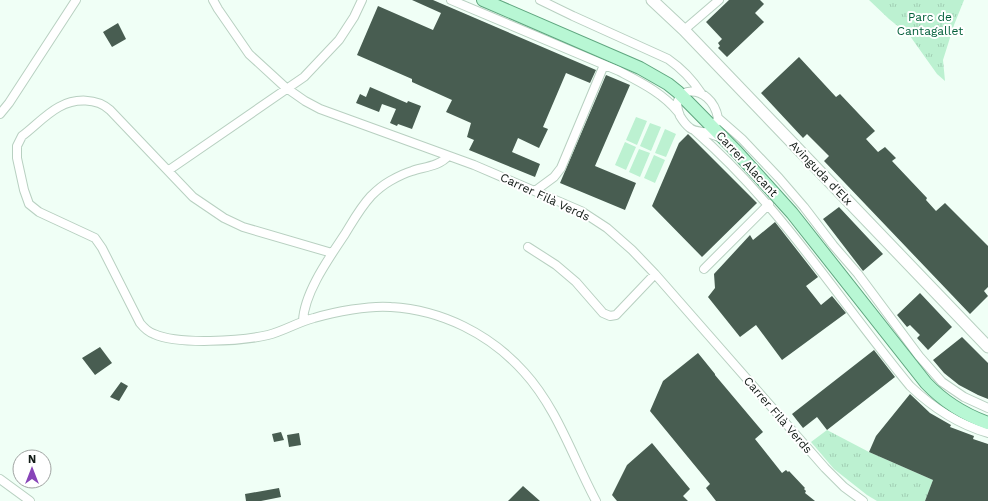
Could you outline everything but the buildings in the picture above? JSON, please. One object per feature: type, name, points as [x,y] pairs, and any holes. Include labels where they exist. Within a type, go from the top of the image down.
[{"type":"main road","name":"Carrer Alacant","points":[[483,0],[640,68],[686,93],[724,140],[792,213],[920,376],[936,394],[950,405],[988,423]]},
{"type":"street","points":[[0,114],[9,104],[76,0]]},
{"type":"street","name":"Carrer Filà Verds","points":[[213,0],[250,54],[287,89],[305,101],[320,109],[499,175],[581,211],[607,228],[632,250],[655,274],[825,468],[844,487],[863,501]]},
{"type":"street","points":[[169,170],[304,77],[339,40],[354,17],[362,0]]},
{"type":"street","points":[[451,0],[604,65],[644,84],[671,102],[678,109]]},
{"type":"street","points":[[540,0],[668,59],[679,67],[714,106],[712,126],[695,131]]},
{"type":"street","name":"Avinguda d'Elx","points":[[652,0],[684,30],[988,347]]},
{"type":"street","points":[[684,30],[719,0]]},
{"type":"street","points":[[536,191],[554,177],[561,168],[604,65]]},
{"type":"street","points":[[668,84],[678,109]]},
{"type":"street","points":[[678,109],[678,101],[686,93],[701,93]]},
{"type":"street","points":[[332,253],[232,223],[214,212],[193,197],[169,170],[106,106],[95,102],[78,101],[59,107],[22,136],[17,146],[17,158],[24,190],[29,204],[39,212],[95,238],[102,248],[140,323],[148,331],[162,337],[188,340],[232,340],[269,335],[314,317],[363,308],[396,307],[424,312],[444,318],[457,323],[487,340],[512,359],[533,382],[549,406],[596,501]]},
{"type":"street","name":"Carrer Alacant","points":[[678,109],[686,124],[722,155],[768,204],[800,243],[910,386],[930,404],[951,418],[988,433]]},
{"type":"street","name":"Carrer Alacant","points":[[712,126],[742,139],[779,178],[858,274],[919,356],[946,385],[964,397],[988,408]]},
{"type":"street","points":[[303,321],[305,304],[332,253],[359,211],[377,190],[410,171],[442,162],[448,156]]},
{"type":"street","points":[[704,269],[768,204]]},
{"type":"street","points":[[528,247],[556,265],[576,282],[603,313],[610,316],[616,315],[655,274]]},
{"type":"street","points":[[946,385],[950,405]]},
{"type":"street","name":"Carrer Alacant","points":[[930,404],[950,405]]},
{"type":"street","points":[[0,479],[30,501]]},
{"type":"green space","name":"Parc de Cantagallet","points":[[869,0],[964,0],[943,60],[945,81],[937,74],[910,36]]},
{"type":"green space","points":[[636,117],[647,121],[637,145],[626,140]]},
{"type":"green space","points":[[650,123],[661,127],[651,151],[640,146]]},
{"type":"green space","points":[[665,129],[676,134],[666,157],[655,153]]},
{"type":"green space","points":[[625,142],[636,147],[626,170],[615,165]]},
{"type":"green space","points":[[639,149],[650,153],[640,177],[629,172]]},
{"type":"green space","points":[[654,155],[665,160],[655,183],[644,178]]},
{"type":"green space","points":[[827,430],[869,452],[933,480],[925,501],[877,501],[867,495],[834,469],[811,442]]}]
